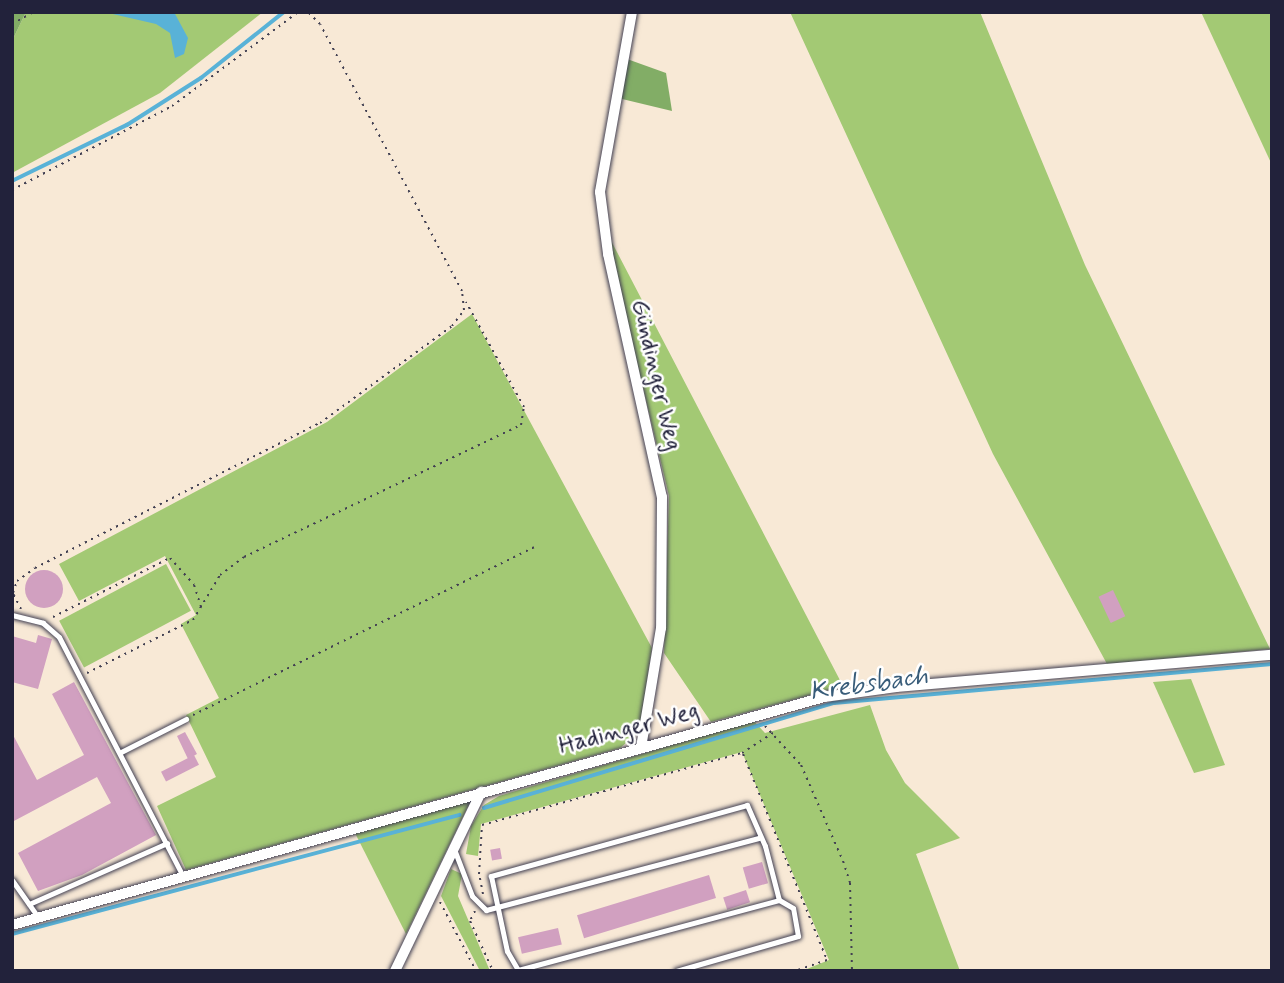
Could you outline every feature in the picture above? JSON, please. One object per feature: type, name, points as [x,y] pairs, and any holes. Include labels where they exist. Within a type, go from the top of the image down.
[{"type":"street","name":"Gündinger Weg","points":[[632,12],[600,192],[608,254],[662,497],[661,628],[641,748]]},
{"type":"street","name":"Hadinger Weg","points":[[12,925],[481,792],[855,691],[1272,655]]},
{"type":"street","points":[[395,971],[481,792]]},
{"type":"lane","points":[[12,615],[25,616],[43,623],[59,636],[184,877]]},
{"type":"lane","points":[[121,752],[186,719]]},
{"type":"lane","points":[[676,971],[798,936],[793,908],[779,900],[751,809],[742,804],[496,873],[491,882],[507,951],[518,970],[779,900]]},
{"type":"lane","points":[[454,847],[478,906],[498,909],[759,838]]},
{"type":"lane","points":[[29,904],[167,843]]},
{"type":"lane","points":[[12,880],[38,917]]},
{"type":"path","points":[[12,23],[34,12]]},
{"type":"path","points":[[12,190],[172,106],[298,12]]},
{"type":"path","points":[[80,677],[193,620],[202,610],[220,575],[244,557],[512,430],[525,420],[524,407],[465,301],[320,24],[307,12]]},
{"type":"path","points":[[25,616],[13,589],[17,581],[35,568],[334,414],[452,326],[465,301]]},
{"type":"path","points":[[186,719],[534,547]]},
{"type":"path","points":[[43,623],[170,558],[194,585],[202,610]]},
{"type":"path","points":[[493,971],[470,921],[484,898],[479,874],[482,825],[742,753],[771,732],[801,765],[843,861],[850,883],[852,971]]},
{"type":"path","points":[[742,753],[827,960],[795,971]]},
{"type":"path","points":[[433,889],[476,971]]},
{"type":"green space","points":[[12,12],[26,12],[12,41]]},
{"type":"green space","points":[[26,12],[263,12],[160,93],[12,173],[12,41]]},
{"type":"green space","points":[[790,12],[980,12],[1085,265],[1270,649],[1107,664],[993,454]]},
{"type":"green space","points":[[1201,12],[1272,12],[1272,165]]},
{"type":"green space","points":[[627,59],[666,73],[672,111],[618,98]]},
{"type":"green space","points":[[605,229],[843,686],[711,722],[664,653],[669,496]]},
{"type":"green space","points":[[472,314],[652,648],[639,732],[620,748],[186,870],[157,806],[216,777],[186,715],[219,698],[181,624],[196,615],[165,556],[79,601],[59,564],[327,422]]},
{"type":"green space","points":[[166,564],[191,611],[84,668],[59,621]]},
{"type":"green space","points":[[1191,679],[1225,765],[1194,773],[1153,682]]},
{"type":"green space","points":[[870,705],[886,750],[905,783],[960,838],[916,854],[960,971],[802,971],[829,960],[742,752],[481,824],[478,856],[466,854],[471,826],[484,805],[499,796],[754,721],[765,733]]},
{"type":"green space","points":[[471,800],[406,934],[355,833]]},
{"type":"green space","points":[[451,869],[462,874],[458,896],[490,971],[480,971],[441,896]]},
{"type":"water","points":[[104,12],[174,12],[188,38],[184,54],[175,58],[170,33],[156,24]]},
{"type":"building","points":[[44,570],[58,575],[63,589],[58,603],[44,608],[30,603],[25,589],[30,575]]},
{"type":"building","points":[[1113,590],[1125,616],[1111,623],[1098,597]]},
{"type":"building","points":[[38,635],[52,639],[38,689],[12,682],[12,636],[36,643]]},
{"type":"building","points":[[74,682],[156,835],[82,875],[38,891],[18,853],[111,803],[97,777],[12,822],[12,733],[37,780],[84,755],[52,694]]},
{"type":"building","points":[[185,732],[197,754],[188,759],[177,736]]},
{"type":"building","points":[[194,755],[199,765],[166,782],[161,772]]},
{"type":"building","points":[[500,848],[502,859],[492,861],[490,850]]},
{"type":"building","points":[[762,862],[768,883],[749,889],[743,868]]},
{"type":"building","points":[[709,875],[716,898],[584,938],[577,915]]},
{"type":"building","points":[[746,890],[750,902],[727,910],[723,897]]},
{"type":"building","points":[[558,928],[562,945],[522,954],[518,937]]},
{"type":"waterway","points":[[12,181],[127,125],[201,78],[284,12]]},
{"type":"waterway","name":"Krebsbach","points":[[484,808],[834,703],[1272,664]]},
{"type":"waterway","points":[[12,934],[459,815]]}]
